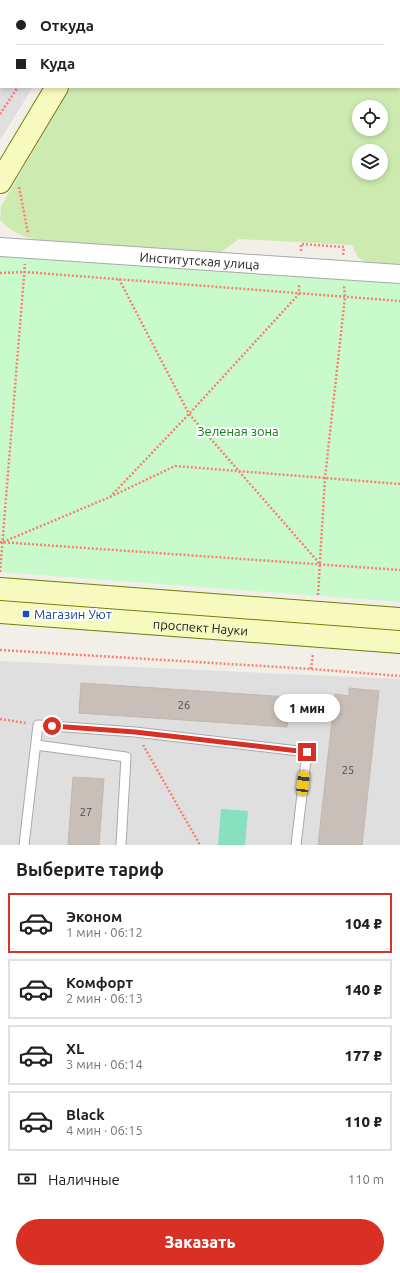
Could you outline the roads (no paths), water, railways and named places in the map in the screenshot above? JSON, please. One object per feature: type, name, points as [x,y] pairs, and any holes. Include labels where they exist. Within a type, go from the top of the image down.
[{"type":"main road","points":[[9,181],[56,88]]},
{"type":"main road","name":"проспект Науки","points":[[0,589],[400,619]]},
{"type":"main road","name":"проспект Науки","points":[[0,612],[400,642]]},
{"type":"street","name":"Институтская улица","points":[[0,247],[300,266],[400,274]]},
{"type":"lane","points":[[24,845],[38,725],[135,732],[307,752],[296,845]]},
{"type":"lane","points":[[36,745],[126,757],[121,845]]},
{"type":"place","name":"Магазин Уют","points":[[26,614]]},
{"type":"park label","name":"Зеленая зона","points":[[238,431]]}]
